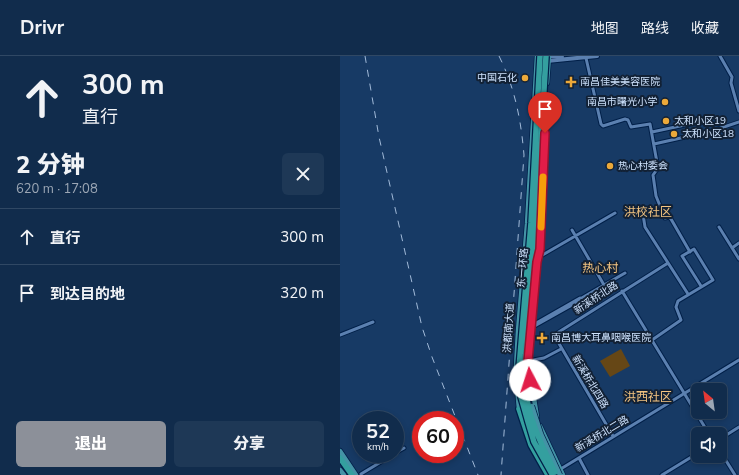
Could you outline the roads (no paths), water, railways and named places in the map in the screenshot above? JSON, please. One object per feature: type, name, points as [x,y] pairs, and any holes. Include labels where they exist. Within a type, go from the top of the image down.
[{"type":"highway","name":"东一环路","points":[[540,56],[531,223],[519,368],[521,397],[534,442],[556,474]]},
{"type":"highway","name":"东一环路","points":[[548,57],[543,86],[538,208],[524,377],[525,395],[538,439],[556,474]]},
{"type":"highway","points":[[519,409],[531,446],[548,475]]},
{"type":"highway","points":[[340,458],[352,475]]},
{"type":"highway","points":[[340,462],[349,475]]},
{"type":"main road","name":"洪都南大道","points":[[548,57],[543,124],[537,260],[528,362],[538,422],[556,474]]},
{"type":"main road","name":"洪都南大道","points":[[536,59],[516,367],[518,391],[527,425],[556,474]]},
{"type":"main road","points":[[537,260],[540,249],[545,133],[543,86]]},
{"type":"main road","points":[[528,362],[528,381],[532,406],[540,434],[556,474]]},
{"type":"main road","points":[[516,367],[519,409]]},
{"type":"main road","points":[[340,451],[358,475]]},
{"type":"main road","points":[[340,470],[344,475]]},
{"type":"main road","name":"洪都南大道","points":[[556,474],[563,475]]},
{"type":"street","points":[[536,59],[562,56]]},
{"type":"street","points":[[548,57],[586,58],[597,56]]},
{"type":"street","points":[[720,56],[732,77],[731,83],[739,111]]},
{"type":"street","points":[[586,58],[601,124],[603,126],[627,119],[630,127],[649,123],[658,168],[653,175],[658,206],[665,218],[669,217],[671,219],[690,252]]},
{"type":"street","points":[[654,144],[712,131],[739,122]]},
{"type":"street","points":[[652,132],[694,123]]},
{"type":"street","points":[[642,208],[645,227],[688,294]]},
{"type":"street","points":[[537,260],[615,213]]},
{"type":"street","points":[[719,227],[739,259]]},
{"type":"street","points":[[572,230],[604,285]]},
{"type":"street","points":[[732,248],[739,243]]},
{"type":"street","points":[[652,340],[682,320],[676,305],[678,301],[701,286],[714,280],[694,249],[682,256],[701,286]]},
{"type":"street","name":"新溪桥北路","points":[[554,335],[668,263]]},
{"type":"street","points":[[531,327],[625,273]]},
{"type":"street","points":[[622,291],[705,427]]},
{"type":"street","points":[[340,335],[373,322]]},
{"type":"street","name":"新溪桥北四路","points":[[554,335],[613,436]]},
{"type":"street","points":[[528,362],[544,358],[561,349]]},
{"type":"street","name":"新溪桥北二路","points":[[556,474],[613,436],[685,394],[739,360]]},
{"type":"street","points":[[727,435],[739,427]]},
{"type":"street","points":[[662,475],[691,456]]},
{"type":"street","points":[[579,458],[588,475]]},
{"type":"street","points":[[727,462],[735,475]]},
{"type":"street","points":[[358,475],[379,463]]},
{"type":"railway","points":[[365,56],[379,137],[422,327],[432,357],[478,475]]},
{"type":"railway","points":[[499,56],[505,68],[513,92],[521,129],[524,155],[501,475]]},
{"type":"place","name":"中国石化","points":[[525,78]]},
{"type":"place","name":"南昌佳美美容医院","points":[[571,82]]},
{"type":"place","name":"南昌市曙光小学","points":[[665,102]]},
{"type":"place","name":"太和小区19","points":[[666,121]]},
{"type":"place","name":"太和小区18","points":[[674,134]]},
{"type":"place","name":"热心村委会","points":[[610,166]]},
{"type":"place","name":"南昌博大耳鼻咽喉医院","points":[[542,338]]},
{"type":"district","name":"洪校社区","points":[[648,212]]},
{"type":"district","name":"热心村","points":[[600,268]]},
{"type":"district","name":"洪西社区","points":[[648,397]]}]
